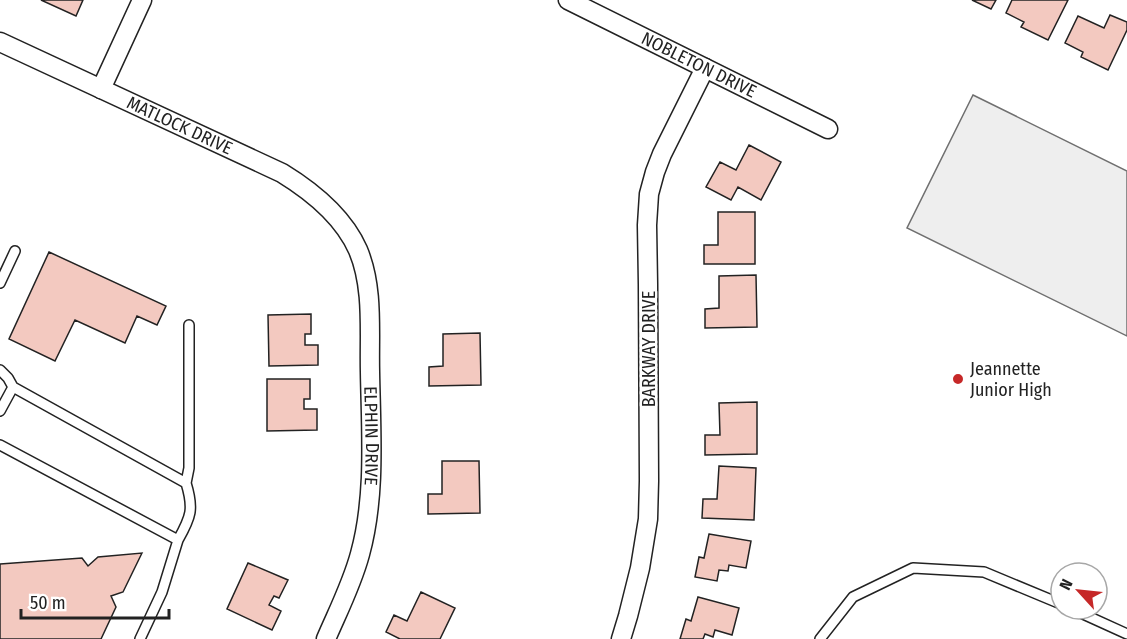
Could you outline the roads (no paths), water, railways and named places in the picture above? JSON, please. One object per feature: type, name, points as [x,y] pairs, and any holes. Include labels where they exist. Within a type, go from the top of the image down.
[{"type":"street","points":[[100,89],[142,0]]},
{"type":"street","name":"NOBLETON DRIVE","points":[[568,0],[828,129]]},
{"type":"street","name":"MATLOCK DRIVE","points":[[0,42],[282,173],[313,194],[332,211],[346,229]]},
{"type":"street","name":"BARKWAY DRIVE","points":[[621,639],[640,568],[648,519],[647,225],[649,194],[662,154],[705,68]]},
{"type":"street","name":"ELPHIN DRIVE","points":[[326,639],[354,575],[370,501],[369,295],[363,263],[346,229]]},
{"type":"lane","points":[[0,283],[15,251]]},
{"type":"lane","points":[[140,639],[162,592],[178,540],[189,520],[192,501],[186,483],[189,468],[189,325]]},
{"type":"lane","points":[[0,370],[13,387],[186,483]]},
{"type":"lane","points":[[0,411],[13,387]]},
{"type":"lane","points":[[0,445],[178,540]]},
{"type":"lane","points":[[820,639],[853,597],[913,568],[984,572],[1049,599]]},
{"type":"lane","points":[[1098,621],[1127,634]]},
{"type":"place","name":"Jeannette Junior High","points":[[958,379]]}]
